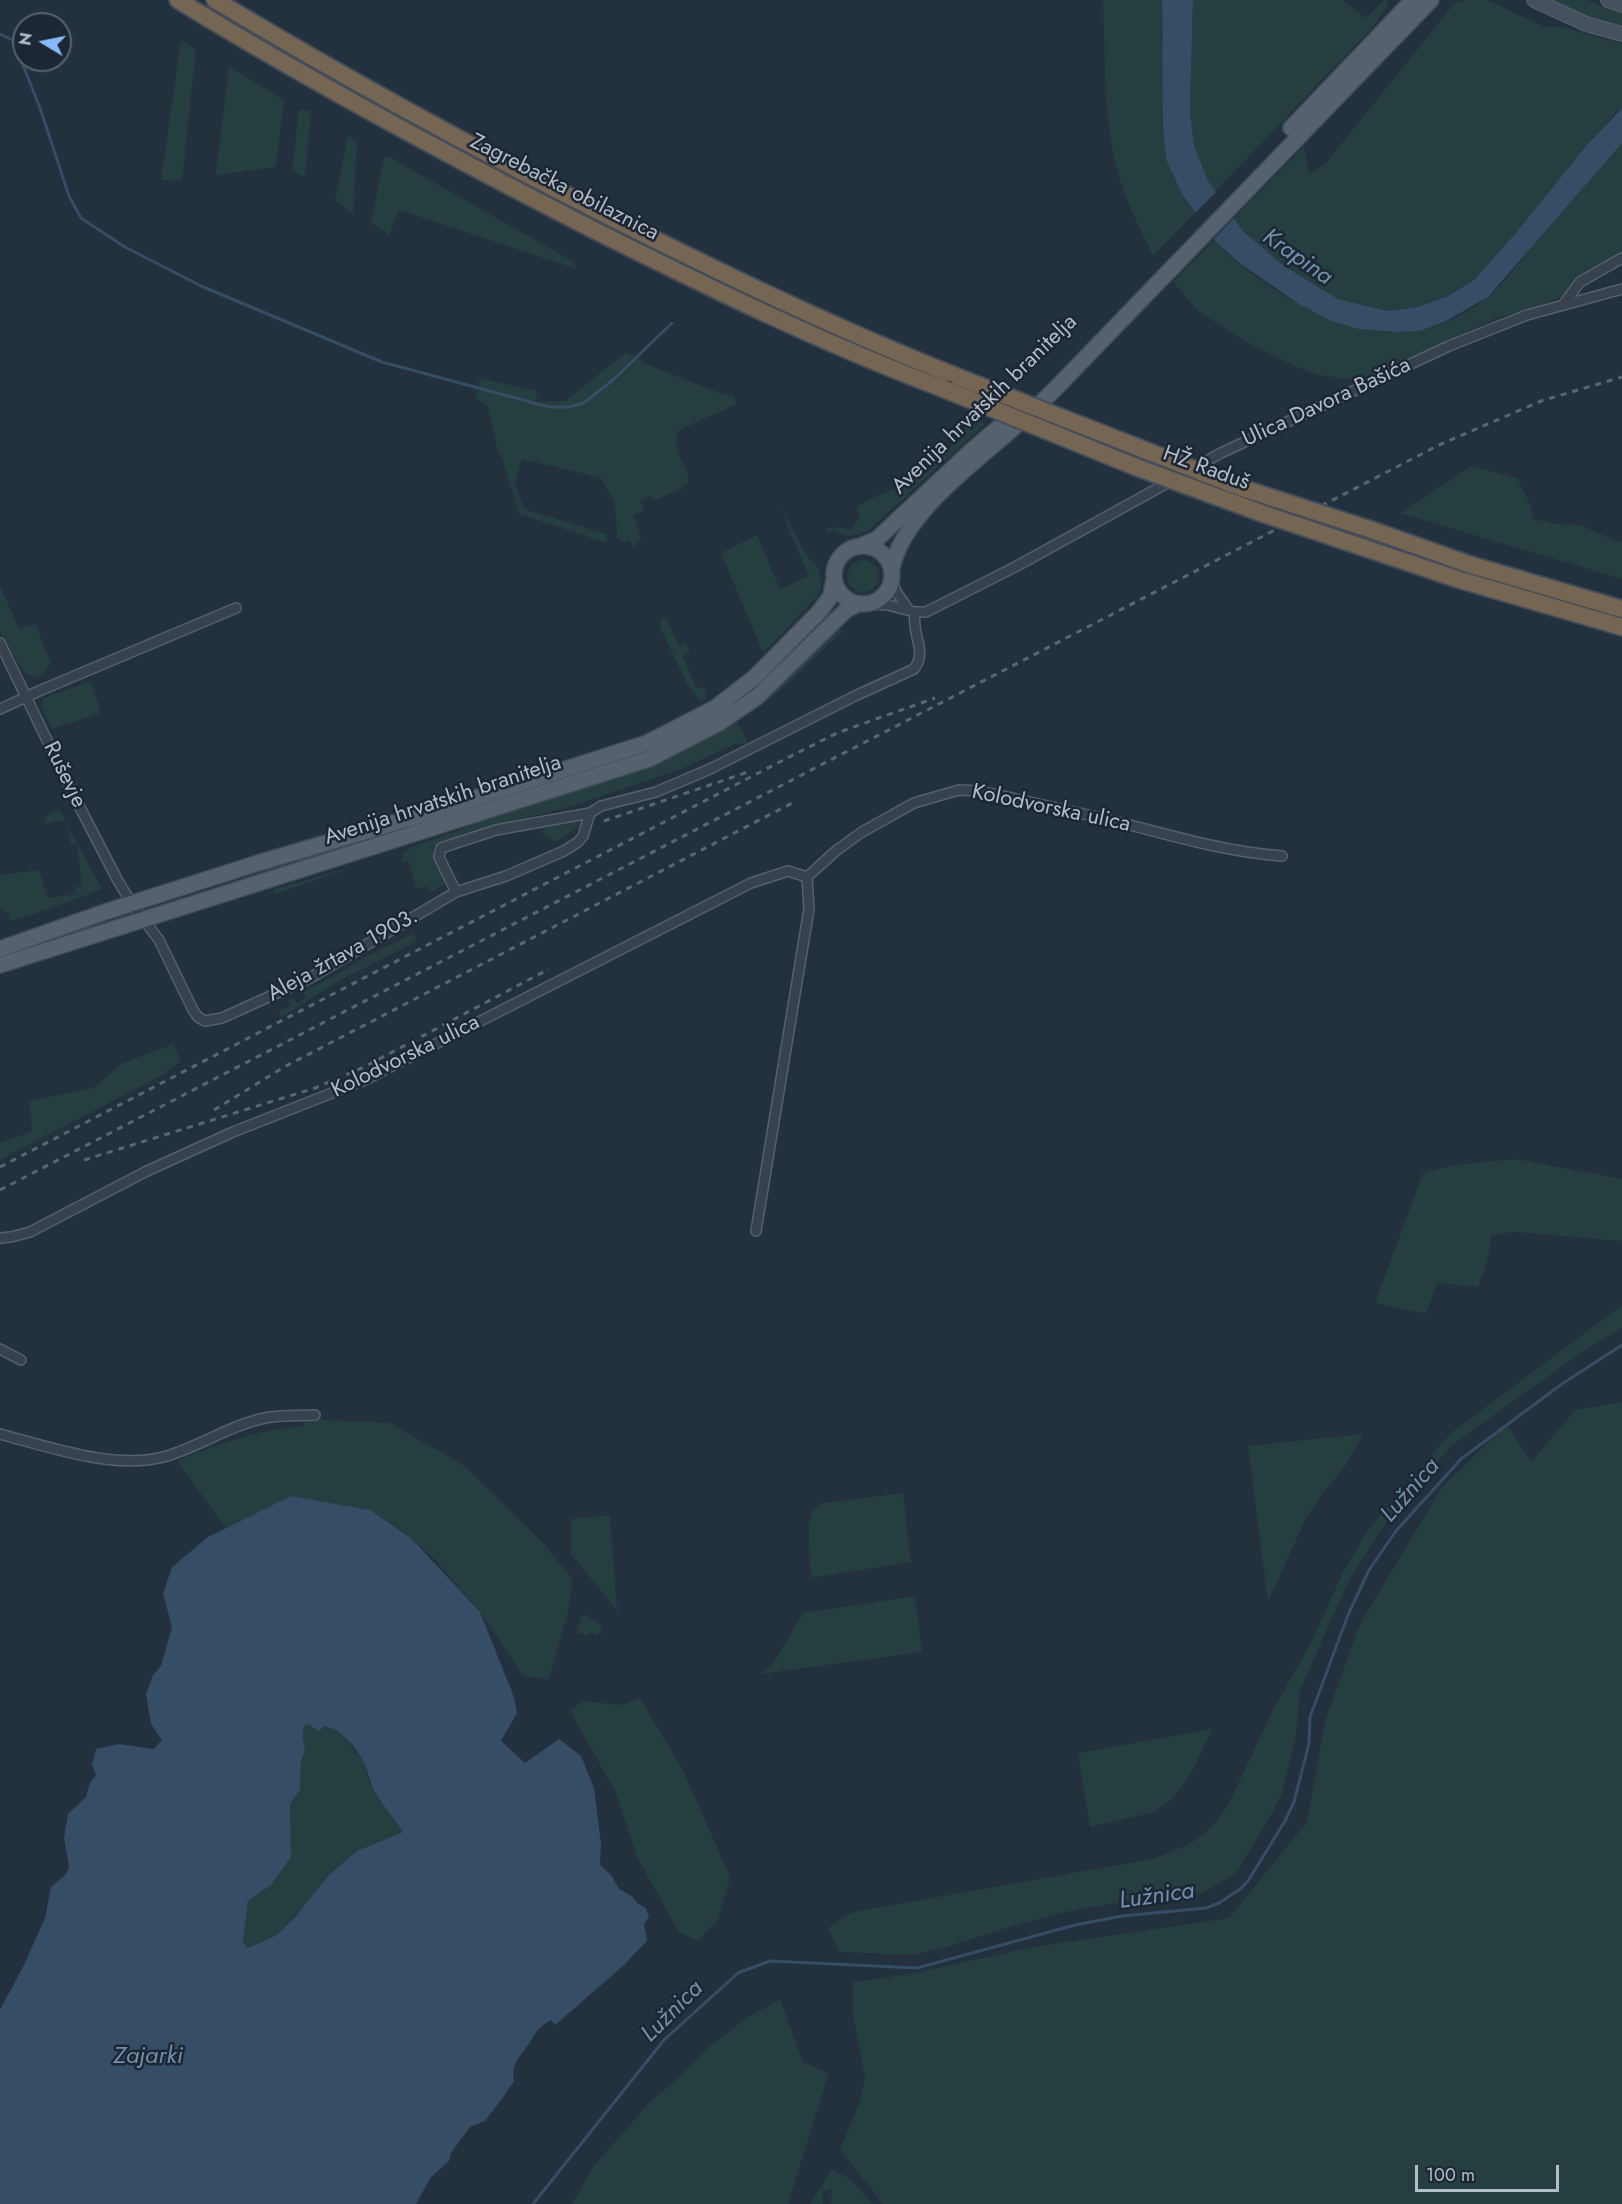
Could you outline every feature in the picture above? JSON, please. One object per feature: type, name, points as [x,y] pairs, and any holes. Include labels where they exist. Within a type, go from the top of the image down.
[{"type":"highway","name":"Zagrebačka obilaznica","points":[[178,0],[318,83],[524,194],[799,329],[893,370],[944,389]]},
{"type":"highway","name":"Zagrebačka obilaznica","points":[[215,0],[319,63],[511,167],[695,260],[899,354],[958,377]]},
{"type":"highway","name":"HŽ Raduš","points":[[958,377],[1242,488],[1468,564],[1622,609]]},
{"type":"highway","name":"HŽ Raduš","points":[[944,389],[1136,467],[1264,514],[1457,579],[1622,627]]},
{"type":"main road","points":[[1292,135],[1413,0]]},
{"type":"main road","points":[[1138,295],[1292,135],[1431,0]]},
{"type":"main road","points":[[1534,0],[1586,24],[1622,34]]},
{"type":"main road","points":[[1608,0],[1622,5]]},
{"type":"main road","name":"Avenija hrvatskih branitelja","points":[[863,545],[877,539],[970,451],[1020,410],[1138,295]]},
{"type":"main road","name":"Avenija hrvatskih branitelja","points":[[892,575],[898,548],[943,491],[1042,402],[1138,295]]},
{"type":"main road","points":[[863,545],[878,549],[885,554],[892,575],[883,597],[862,604],[842,596],[834,580],[839,559],[849,549],[863,545]]},
{"type":"main road","name":"Avenija hrvatskih branitelja","points":[[0,948],[258,863],[425,814],[586,763],[668,734],[715,708],[755,677],[819,612],[831,596],[834,580]]},
{"type":"main road","name":"Avenija hrvatskih branitelja","points":[[0,965],[648,759],[719,723],[757,697],[846,610],[862,604]]},
{"type":"street","points":[[1563,305],[1580,282],[1622,258]]},
{"type":"street","name":"Ulica Davora Bašića","points":[[862,604],[888,605],[911,611],[927,612],[1017,566],[1221,453],[1449,346],[1527,315],[1622,289]]},
{"type":"street","points":[[456,892],[439,857],[441,848],[496,830],[590,813],[601,807],[656,792],[710,769],[914,669],[921,655],[911,611],[897,593],[892,575]]},
{"type":"street","points":[[0,709],[236,608]]},
{"type":"street","name":"Ruševje","points":[[0,643],[74,796],[132,904]]},
{"type":"street","name":"Kolodvorska ulica","points":[[0,1238],[30,1232],[137,1176],[233,1132],[365,1080],[751,883],[788,871],[807,877],[837,850],[862,832],[914,803],[959,790],[992,793],[1134,826],[1198,844],[1252,854],[1282,856]]},
{"type":"street","name":"Aleja žrtava 1903.","points":[[132,904],[159,940],[195,1013],[202,1020],[209,1021],[222,1018],[310,978],[456,892],[506,876],[545,860],[578,842],[583,836],[590,813]]},
{"type":"street","points":[[756,1231],[809,909],[807,877]]},
{"type":"street","points":[[0,1349],[21,1360]]},
{"type":"street","points":[[0,1434],[100,1458],[133,1461],[166,1456],[265,1418],[315,1415]]},
{"type":"green space","points":[[1103,0],[1162,0],[1161,40],[1182,194],[1195,213],[1153,256],[1123,189],[1112,146],[1105,84]]},
{"type":"green space","points":[[1193,0],[1343,0],[1366,18],[1384,0],[1388,0],[1387,6],[1373,27],[1215,192],[1208,181],[1194,145],[1190,111]]},
{"type":"green space","points":[[1466,0],[1487,0],[1545,27],[1564,27],[1622,44],[1622,108],[1616,112],[1474,280],[1448,296],[1418,307],[1388,311],[1338,299],[1284,266],[1243,231],[1234,218],[1304,146],[1309,174],[1325,164],[1454,4]]},
{"type":"green space","points":[[1546,0],[1586,0],[1622,13],[1622,28],[1568,11]]},
{"type":"green space","points":[[181,40],[196,49],[182,181],[161,180]]},
{"type":"green space","points":[[229,66],[284,100],[276,167],[216,175]]},
{"type":"green space","points":[[299,109],[311,111],[305,177],[292,171]]},
{"type":"green space","points":[[348,135],[357,143],[353,214],[335,200]]},
{"type":"green space","points":[[1622,143],[1622,254],[1575,279],[1560,298],[1493,320],[1364,382],[1314,374],[1246,342],[1198,311],[1173,282],[1214,239],[1232,258],[1258,278],[1331,320],[1377,331],[1400,332],[1423,329],[1466,312],[1501,284],[1537,238]]},
{"type":"green space","points":[[388,156],[574,262],[576,269],[399,210],[389,235],[371,223],[384,158]]},
{"type":"green space","points":[[625,353],[634,355],[644,363],[686,380],[723,394],[733,395],[737,404],[680,430],[677,435],[677,447],[689,476],[687,478],[689,483],[653,501],[651,496],[641,501],[644,511],[634,516],[641,539],[634,548],[630,540],[624,543],[617,538],[615,504],[601,478],[522,459],[515,484],[524,509],[606,534],[607,543],[519,514],[502,458],[498,452],[488,406],[475,398],[476,392],[480,389],[479,378],[536,391],[537,399],[531,402],[565,401]]},
{"type":"green space","points":[[974,419],[985,424],[867,532],[850,536],[826,531],[832,527],[852,529],[860,516],[856,509],[863,503],[923,475],[944,455]]},
{"type":"green space","points":[[1471,466],[1517,478],[1530,504],[1533,519],[1557,524],[1580,525],[1622,543],[1622,579],[1400,513]]},
{"type":"green space","points":[[781,506],[805,554],[817,566],[821,588],[816,598],[763,653],[721,553],[757,535],[780,589],[809,576]]},
{"type":"green space","points":[[863,560],[875,564],[879,576],[875,588],[863,592],[851,588],[847,576],[851,564]]},
{"type":"green space","points":[[0,585],[19,629],[35,624],[51,663],[42,676],[33,677],[24,672],[0,633]]},
{"type":"green space","points":[[827,613],[831,617],[765,683],[719,717],[659,749],[175,903],[175,900],[219,887],[282,863],[331,850],[628,757],[656,746]]},
{"type":"green space","points":[[666,617],[679,647],[686,643],[690,652],[683,656],[696,688],[702,687],[706,690],[706,698],[700,702],[686,682],[660,627],[661,620]]},
{"type":"green space","points":[[839,628],[842,632],[780,691],[737,721],[749,745],[737,743],[686,767],[655,778],[569,807],[509,822],[435,846],[433,848],[445,884],[430,893],[427,886],[417,889],[408,861],[402,863],[403,854],[413,846],[457,831],[484,818],[582,788],[772,692]]},
{"type":"green space","points":[[91,681],[101,713],[52,729],[41,705],[44,698]]},
{"type":"green space","points":[[59,809],[65,820],[45,823],[44,817]]},
{"type":"green space","points":[[581,818],[582,823],[558,841],[547,838],[542,832],[549,823]]},
{"type":"green space","points":[[67,823],[102,889],[10,921],[6,911],[3,912],[0,907],[0,875],[39,870],[48,898],[76,894],[75,887],[82,886],[77,843],[71,844]]},
{"type":"green space","points":[[346,870],[272,893],[274,889]]},
{"type":"green space","points":[[414,933],[417,941],[337,982],[282,1017],[278,1012],[290,1006],[288,1000],[292,998],[297,1003],[306,998],[303,992],[361,959]]},
{"type":"green space","points":[[173,1044],[181,1062],[166,1073],[0,1160],[0,1143],[32,1131],[29,1101],[94,1088],[121,1064]]},
{"type":"green space","points":[[1516,1159],[1622,1179],[1622,1241],[1514,1232],[1491,1235],[1488,1259],[1478,1287],[1437,1283],[1426,1314],[1375,1303],[1423,1173],[1453,1165]]},
{"type":"green space","points":[[1622,1305],[1622,1328],[1582,1352],[1451,1446],[1387,1521],[1348,1582],[1300,1690],[1296,1735],[1282,1793],[1240,1867],[1232,1876],[1200,1894],[1117,1903],[1070,1911],[1006,1928],[948,1947],[912,1955],[839,1952],[828,1928],[848,1914],[1152,1859],[1188,1845],[1204,1834],[1228,1805],[1273,1710],[1313,1639],[1340,1578],[1367,1531],[1451,1433]]},
{"type":"green space","points":[[1622,1402],[1622,2204],[883,2204],[840,2150],[859,2104],[865,2078],[853,2015],[853,1982],[910,1974],[1033,1947],[1229,1918],[1307,1822],[1325,1721],[1359,1626],[1442,1487],[1507,1424],[1531,1462],[1575,1410]]},
{"type":"green space","points":[[305,1419],[390,1423],[465,1466],[545,1545],[573,1580],[568,1612],[549,1679],[523,1676],[480,1612],[432,1557],[412,1539],[292,1496],[226,1528],[177,1461],[239,1438],[271,1430],[304,1426]]},
{"type":"green space","points":[[1363,1434],[1346,1465],[1304,1522],[1268,1602],[1248,1446]]},
{"type":"green space","points":[[903,1493],[911,1562],[811,1578],[809,1527],[815,1508],[823,1503]]},
{"type":"green space","points":[[610,1515],[617,1611],[571,1554],[571,1519]]},
{"type":"green space","points":[[915,1596],[922,1652],[761,1674],[774,1662],[803,1613]]},
{"type":"green space","points":[[586,1615],[601,1625],[601,1633],[597,1636],[592,1632],[587,1635],[577,1633],[581,1616]]},
{"type":"green space","points":[[640,1698],[683,1770],[730,1877],[718,1920],[698,1941],[679,1932],[638,1859],[616,1793],[570,1711],[583,1701],[621,1705]]},
{"type":"green space","points":[[308,1724],[336,1728],[345,1737],[365,1764],[369,1781],[376,1794],[404,1832],[357,1851],[277,1935],[247,1948],[243,1942],[248,1901],[271,1885],[291,1857],[290,1804],[300,1790],[301,1761],[305,1751],[304,1726]]},
{"type":"green space","points":[[1212,1729],[1196,1764],[1182,1786],[1165,1805],[1154,1812],[1090,1827],[1078,1753]]},
{"type":"green space","points":[[780,1999],[803,2062],[829,2073],[788,2204],[572,2204],[593,2167],[649,2103],[709,2047],[745,2019]]},
{"type":"green space","points":[[832,2169],[849,2178],[874,2204],[831,2204],[832,2189],[823,2192],[823,2204],[810,2204]]},
{"type":"water","points":[[1162,0],[1193,0],[1190,111],[1194,145],[1208,181],[1243,231],[1284,266],[1338,299],[1388,311],[1418,307],[1448,296],[1474,280],[1515,234],[1586,146],[1622,108],[1622,143],[1488,297],[1446,321],[1420,331],[1395,332],[1359,329],[1331,321],[1299,304],[1242,265],[1217,243],[1182,194],[1166,159],[1163,125]]},
{"type":"water","name":"Zajarki","points":[[291,1496],[370,1510],[412,1539],[480,1612],[514,1697],[517,1713],[501,1741],[525,1763],[559,1739],[581,1756],[594,1788],[601,1843],[600,1865],[611,1875],[619,1889],[646,1908],[649,1917],[644,1924],[647,1941],[622,1967],[555,2025],[551,2020],[537,2031],[516,2062],[514,2081],[504,2096],[485,2121],[470,2127],[451,2153],[449,2161],[431,2177],[416,2204],[0,2204],[0,2010],[45,1918],[51,1887],[66,1874],[69,1867],[64,1838],[68,1814],[86,1797],[90,1783],[96,1775],[92,1764],[96,1749],[119,1744],[153,1749],[162,1740],[151,1724],[146,1694],[153,1675],[161,1666],[172,1627],[163,1594],[172,1567],[208,1537]],"holes":[[[308,1724],[319,1731],[324,1726],[331,1728],[353,1745],[364,1763],[376,1794],[403,1832],[357,1851],[329,1875],[295,1917],[277,1935],[248,1948],[243,1942],[248,1901],[271,1885],[291,1857],[290,1804],[300,1790],[301,1761],[305,1751],[304,1726]]]},
{"type":"pier","points":[[1218,190],[1236,216],[1212,241],[1193,215]]},
{"type":"waterway","points":[[0,34],[13,40],[40,108],[69,196],[81,218],[125,247],[201,286],[382,362],[549,407],[569,407],[584,403],[613,380],[672,323]]},
{"type":"waterway","name":"Lužnica","points":[[533,2204],[664,2040],[738,1973],[770,1961],[917,1968],[1075,1925],[1122,1916],[1206,1908],[1219,1903],[1240,1889],[1248,1881],[1294,1802],[1309,1743],[1310,1717],[1348,1615],[1369,1570],[1396,1531],[1461,1459],[1562,1384],[1622,1345]]},
{"type":"railway","points":[[0,1190],[1439,445],[1541,401],[1622,377]]},
{"type":"railway","points":[[0,1167],[795,754],[837,733],[935,698]]},
{"type":"railway","points":[[604,821],[748,772]]},
{"type":"railway","points":[[214,1110],[284,1067],[792,803]]},
{"type":"railway","points":[[84,1160],[315,1088],[362,1068],[549,969]]},
{"type":"water label","name":"Krapina","points":[[1297,258]]}]
